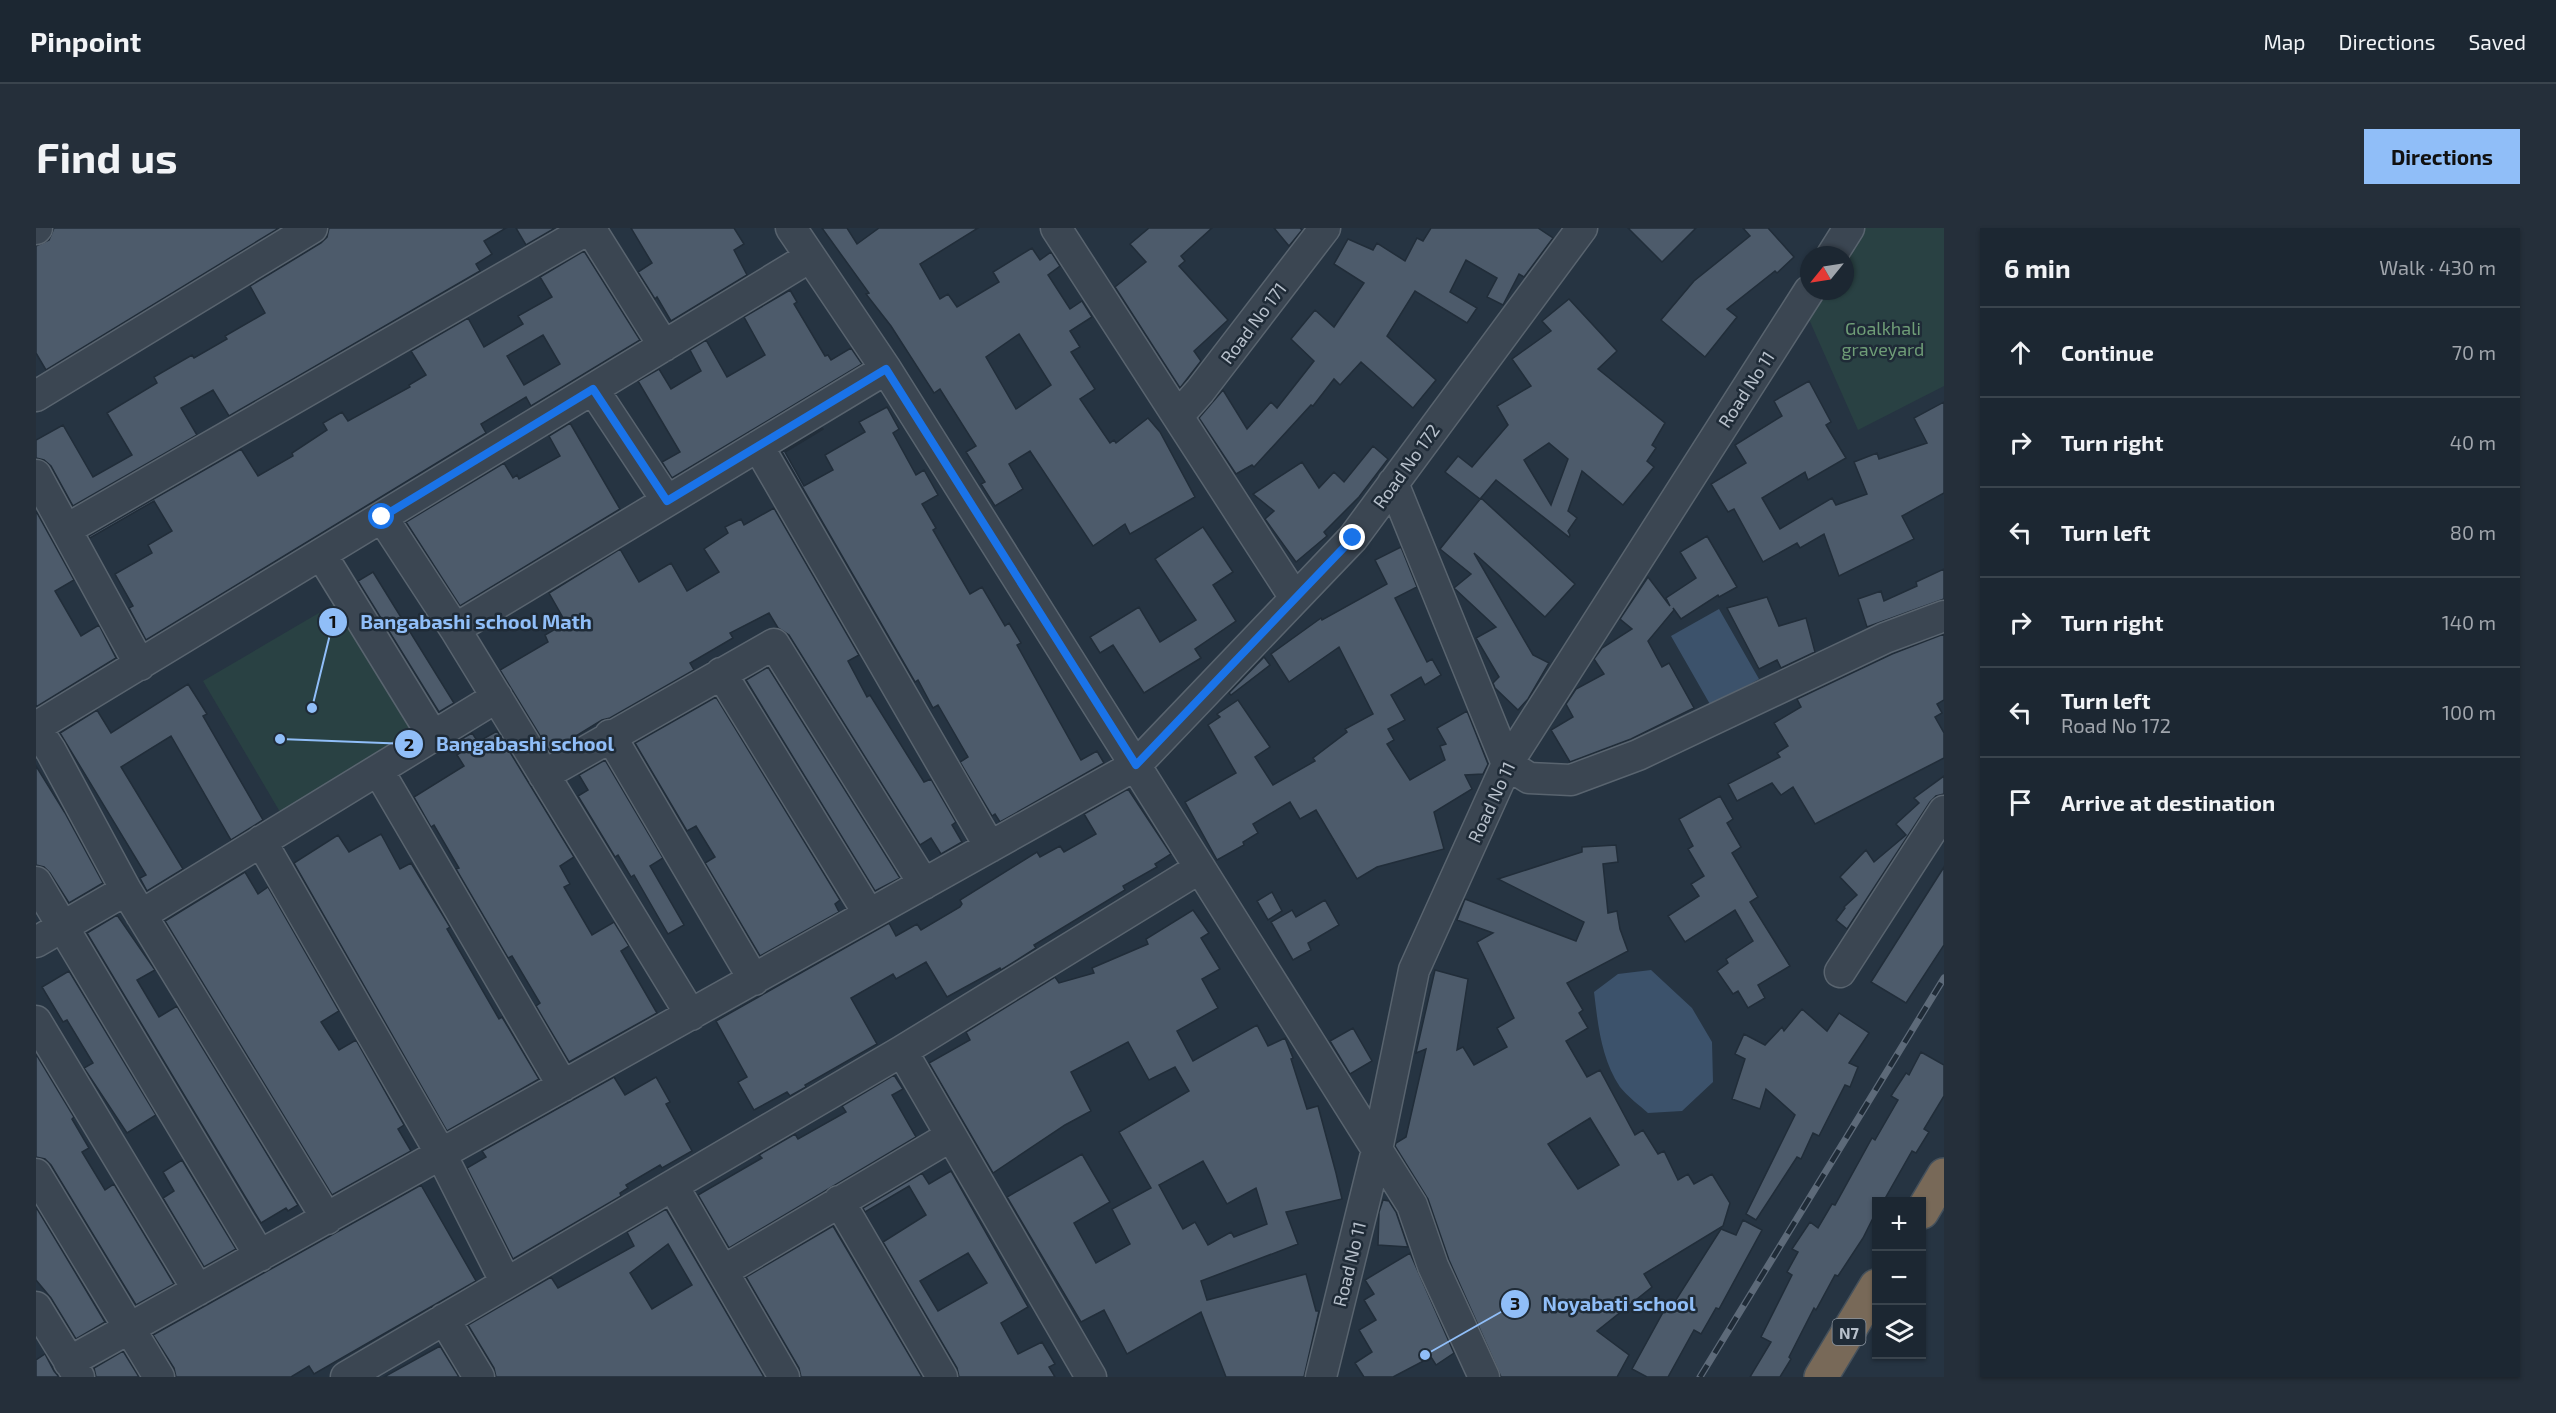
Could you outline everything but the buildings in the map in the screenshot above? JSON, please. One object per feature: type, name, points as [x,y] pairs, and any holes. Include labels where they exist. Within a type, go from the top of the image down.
[{"type":"highway","name":"N7","points":[[1821,1377],[1872,1293]]},
{"type":"street","points":[[36,396],[312,228]]},
{"type":"street","points":[[67,529],[590,228],[664,345]]},
{"type":"street","points":[[791,228],[886,369],[1412,1205],[1433,1266],[1484,1377]]},
{"type":"street","name":"Road No 171","points":[[1179,416],[1325,228]]},
{"type":"street","name":"Road No 172","points":[[74,1370],[129,1329],[1136,765],[1353,538],[1582,228]]},
{"type":"street","points":[[1838,246],[1849,228]]},
{"type":"street","points":[[1067,232],[1179,416],[1294,598]]},
{"type":"street","points":[[327,1219],[134,903],[51,751],[36,728],[810,257]]},
{"type":"street","name":"Road No 11","points":[[1321,1377],[1377,1150],[1414,970],[1507,764],[1803,300]]},
{"type":"street","points":[[455,629],[886,369]]},
{"type":"street","points":[[593,389],[667,501]]},
{"type":"street","points":[[758,446],[990,847]]},
{"type":"street","points":[[36,475],[140,665]]},
{"type":"street","points":[[1393,483],[1507,764],[1529,778],[1571,780],[1638,755],[1885,638],[1944,616]]},
{"type":"street","points":[[382,517],[455,629],[691,1015]]},
{"type":"street","points":[[321,554],[433,736]]},
{"type":"street","points":[[544,775],[610,735],[774,644],[924,884]]},
{"type":"street","points":[[721,673],[869,915]]},
{"type":"street","points":[[36,942],[62,928],[134,903],[261,841],[497,697]]},
{"type":"street","points":[[610,735],[754,980]]},
{"type":"street","points":[[378,770],[563,1086]]},
{"type":"street","points":[[1840,972],[1944,811]]},
{"type":"street","points":[[261,841],[441,1155],[506,1283]]},
{"type":"street","points":[[346,1377],[902,1052],[1200,868]]},
{"type":"street","points":[[36,882],[260,1256]]},
{"type":"street","points":[[36,1021],[198,1290]]},
{"type":"street","points":[[902,1052],[1091,1377]]},
{"type":"street","points":[[723,1271],[951,1136]]},
{"type":"street","points":[[36,1174],[159,1377]]},
{"type":"street","points":[[673,1186],[784,1377]]},
{"type":"street","points":[[839,1201],[942,1377]]},
{"type":"street","points":[[36,1307],[74,1370]]},
{"type":"street","points":[[444,1319],[479,1377]]},
{"type":"green space","name":"Goalkhali graveyard","points":[[1862,228],[1944,228],[1944,386],[1858,430],[1804,308],[1810,300],[1854,300],[1854,246],[1851,246]]},
{"type":"green space","points":[[341,600],[421,736],[283,817],[203,681]]},
{"type":"water","points":[[1719,609],[1759,679],[1711,706],[1671,636]]},
{"type":"water","points":[[1651,970],[1692,1008],[1712,1042],[1713,1082],[1682,1111],[1648,1113],[1620,1087],[1608,1065],[1601,1041],[1594,992],[1618,974]]},
{"type":"railway","points":[[1700,1377],[1944,978]]},
{"type":"place","name":"Bangabashi school Math","points":[[312,708]]},
{"type":"place","name":"Bangabashi school","points":[[280,739]]},
{"type":"place","name":"Noyabati school","points":[[1425,1355]]},
{"type":"route","points":[[382,517],[593,389],[667,501],[886,369],[1136,765],[1353,538]]}]
